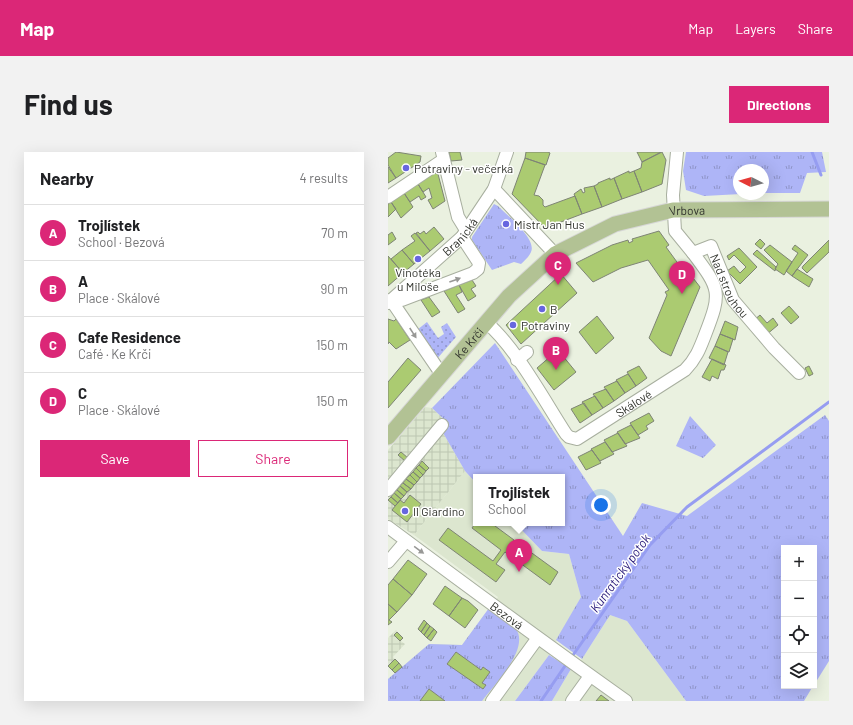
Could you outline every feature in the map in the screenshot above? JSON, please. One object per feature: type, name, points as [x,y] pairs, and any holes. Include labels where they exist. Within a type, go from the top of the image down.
[{"type":"main road","name":"Vrbova","points":[[555,254],[615,224],[673,210],[829,209]]},
{"type":"main road","name":"Ke Krči","points":[[388,437],[510,296],[555,254]]},
{"type":"street","name":"Branická","points":[[390,302],[402,289],[464,234],[494,189],[507,152]]},
{"type":"street","name":"Nad strouhou","points":[[677,153],[673,210],[675,231],[693,253],[711,246],[733,300],[774,348],[799,373]]},
{"type":"street","points":[[388,197],[443,156],[458,217],[464,234],[479,263],[478,269],[473,273],[402,300],[390,302],[442,375]]},
{"type":"street","points":[[494,189],[555,254]]},
{"type":"street","name":"Skálové","points":[[487,323],[497,332],[528,375],[566,434],[573,439],[581,438],[674,377],[691,364],[696,358],[716,307],[715,289],[707,273],[693,253]]},
{"type":"street","points":[[517,360],[527,352]]},
{"type":"street","points":[[388,490],[442,425]]},
{"type":"street","name":"Bezová","points":[[388,527],[501,609],[537,639],[626,701]]},
{"type":"street","points":[[388,562],[406,541]]},
{"type":"street","points":[[492,701],[537,639]]},
{"type":"street","points":[[572,701],[590,676]]},
{"type":"shaded area","points":[[425,407],[432,408],[447,422],[442,431],[465,471],[414,535],[388,519],[388,450]]},
{"type":"shaded area","points":[[465,471],[473,480],[473,526],[518,526],[542,551],[569,554],[581,597],[549,655],[515,701],[388,701],[388,679],[429,644],[462,645],[498,597],[414,535]]},
{"type":"shaded area","points":[[610,615],[627,621],[686,701],[552,701],[571,669],[582,659]]},
{"type":"shaded area","points":[[396,630],[403,638],[401,641],[405,644],[393,657],[402,667],[395,673],[388,666],[388,638]]},
{"type":"green space","points":[[686,152],[822,152],[826,172],[807,173],[800,193],[769,193],[769,164],[733,164],[733,194],[704,196],[686,190],[683,171]]},
{"type":"green space","points":[[494,204],[514,221],[526,234],[532,247],[530,254],[521,264],[514,262],[492,270],[472,240],[472,237]]},
{"type":"green space","points":[[427,322],[438,338],[444,334],[441,327],[447,323],[456,337],[436,360],[417,330]]},
{"type":"green space","points":[[495,343],[623,536],[642,503],[687,516],[825,415],[829,421],[829,661],[817,680],[817,545],[781,545],[781,689],[811,689],[804,701],[686,701],[627,621],[610,615],[582,659],[556,640],[581,597],[569,554],[542,551],[518,526],[565,526],[565,474],[473,474],[473,480],[465,471],[442,431],[447,422],[432,408]]},
{"type":"green space","points":[[690,416],[716,445],[703,458],[676,446]]},
{"type":"green space","points":[[489,608],[513,626],[519,637],[515,656],[502,676],[482,701],[445,701],[429,689],[420,701],[388,701],[388,679],[429,644],[462,645]],"holes":[[[456,652],[481,670],[483,667],[490,672],[482,683],[486,685],[483,689],[447,664]]]},
{"type":"green space","points":[[549,655],[571,669],[552,701],[515,701]]},
{"type":"building","points":[[396,152],[421,156],[420,162],[396,178],[388,165],[388,158]]},
{"type":"building","points":[[449,152],[460,152],[462,160],[451,161]]},
{"type":"building","points":[[526,152],[550,153],[546,165],[525,158]]},
{"type":"building","points":[[637,152],[661,152],[642,162]]},
{"type":"building","points":[[662,152],[666,160],[662,184],[642,192],[634,171],[641,168],[642,162]]},
{"type":"building","points":[[525,158],[545,165],[534,195],[539,196],[543,200],[543,205],[545,207],[575,196],[582,214],[545,228],[512,194]]},
{"type":"building","points":[[388,167],[396,178],[388,183]]},
{"type":"building","points":[[629,171],[629,173],[634,171],[642,192],[622,199],[614,178]]},
{"type":"building","points":[[434,173],[438,174],[445,201],[433,209],[428,200],[432,198],[429,188],[423,192],[418,184]]},
{"type":"building","points":[[610,178],[610,180],[614,178],[622,199],[602,207],[594,186]]},
{"type":"building","points":[[418,184],[426,197],[421,200],[419,196],[410,202],[404,193]]},
{"type":"building","points":[[594,186],[602,207],[582,214],[574,194],[581,189],[583,193],[585,192],[584,188]]},
{"type":"building","points":[[404,193],[413,207],[401,218],[391,202]]},
{"type":"building","points":[[391,202],[396,209],[388,217],[388,204]]},
{"type":"building","points":[[434,227],[444,239],[430,251],[416,233],[418,232],[420,234],[424,231],[426,234]]},
{"type":"building","points":[[659,231],[669,245],[666,247],[685,273],[688,272],[686,274],[688,276],[690,274],[700,287],[671,356],[661,351],[649,338],[667,295],[665,292],[669,290],[648,260],[621,268],[593,282],[576,263],[612,245],[628,240],[629,243],[633,241],[632,239]]},
{"type":"building","points":[[392,232],[396,239],[388,245],[388,235]]},
{"type":"building","points":[[415,233],[430,251],[414,264],[402,250],[415,241],[411,236]]},
{"type":"building","points":[[760,239],[765,244],[761,249],[755,244]]},
{"type":"building","points":[[829,240],[829,252],[807,273],[802,268],[803,266]]},
{"type":"building","points":[[770,245],[792,262],[784,275],[775,269],[778,264],[764,250]]},
{"type":"building","points":[[795,245],[808,255],[792,276],[786,271],[798,253],[792,249]]},
{"type":"building","points":[[739,248],[757,267],[740,284],[727,271],[734,266],[740,273],[746,267],[734,255],[729,260],[727,256]]},
{"type":"building","points":[[402,250],[414,264],[403,273],[391,259]]},
{"type":"building","points":[[757,250],[776,267],[775,271],[753,254]]},
{"type":"building","points":[[388,256],[403,273],[388,286]]},
{"type":"building","points":[[797,269],[813,279],[809,287],[792,276]]},
{"type":"building","name":"B","points":[[561,274],[577,293],[521,344],[506,325]]},
{"type":"building","points":[[472,280],[476,286],[471,289],[476,296],[468,301],[459,285]]},
{"type":"building","points":[[459,285],[462,292],[456,295],[465,309],[458,313],[444,291]]},
{"type":"building","points":[[429,297],[440,312],[432,317],[421,300]]},
{"type":"building","points":[[789,306],[799,317],[791,324],[781,313]]},
{"type":"building","points":[[760,315],[767,323],[773,318],[778,325],[766,335],[753,321]]},
{"type":"building","points":[[597,316],[614,338],[596,354],[579,332]]},
{"type":"building","points":[[388,319],[394,321],[396,319],[410,340],[396,349],[389,342],[388,344]]},
{"type":"building","points":[[725,321],[738,327],[735,340],[720,334]]},
{"type":"building","points":[[720,334],[733,339],[729,352],[715,346]]},
{"type":"building","points":[[715,346],[728,352],[724,365],[709,358]]},
{"type":"building","points":[[558,350],[576,372],[554,390],[537,368]]},
{"type":"building","points":[[408,358],[421,370],[388,408],[388,382]]},
{"type":"building","points":[[712,359],[726,365],[724,370],[721,370],[718,379],[712,376],[710,381],[702,377]]},
{"type":"building","points":[[639,366],[647,378],[636,386],[627,372]]},
{"type":"building","points":[[809,366],[813,374],[809,376],[805,368]]},
{"type":"building","points":[[628,374],[636,386],[625,393],[616,380]]},
{"type":"building","points":[[617,381],[625,393],[614,401],[604,387]]},
{"type":"building","points":[[606,389],[614,401],[603,408],[593,394]]},
{"type":"building","points":[[595,396],[603,408],[592,415],[582,402]]},
{"type":"building","points":[[584,403],[592,415],[580,423],[571,409]]},
{"type":"building","points":[[649,413],[654,421],[646,426],[648,429],[638,435],[630,423]]},
{"type":"building","points":[[631,425],[640,438],[625,444],[617,432]]},
{"type":"building","points":[[618,433],[627,446],[612,452],[604,440]]},
{"type":"building","points":[[605,442],[614,454],[600,461],[591,449]]},
{"type":"building","points":[[592,450],[601,463],[586,470],[578,457]]},
{"type":"building","points":[[401,452],[408,458],[405,461],[398,455]]},
{"type":"building","points":[[422,461],[429,468],[426,471],[419,465]]},
{"type":"building","points":[[419,465],[426,471],[423,475],[416,468]]},
{"type":"building","points":[[416,468],[423,475],[420,478],[413,472]]},
{"type":"building","points":[[413,472],[420,478],[417,482],[410,475]]},
{"type":"building","points":[[410,475],[417,482],[414,485],[406,479]]},
{"type":"building","points":[[406,479],[414,485],[411,489],[403,483]]},
{"type":"building","points":[[403,483],[411,489],[407,492],[400,486]]},
{"type":"building","points":[[400,486],[407,492],[404,496],[397,490]]},
{"type":"building","points":[[397,490],[404,496],[401,499],[394,493]]},
{"type":"building","points":[[394,493],[401,499],[398,503],[391,497]]},
{"type":"building","points":[[410,495],[421,504],[407,522],[392,510],[400,500],[404,503]]},
{"type":"building","points":[[391,497],[398,503],[395,506],[388,500]]},
{"type":"building","points":[[473,526],[495,526],[514,540],[509,546],[521,554],[525,548],[558,572],[550,585],[505,552],[496,564],[505,570],[496,582],[439,540],[448,528],[493,561],[501,550],[472,528]]},
{"type":"building","points":[[408,560],[427,574],[412,595],[393,579]]},
{"type":"building","points":[[393,579],[412,595],[397,612],[388,604],[388,585]]},
{"type":"building","points":[[445,586],[462,598],[449,616],[433,604]]},
{"type":"building","points":[[462,598],[478,610],[465,628],[449,616]]},
{"type":"building","points":[[388,604],[397,612],[389,620],[392,622],[388,625]]},
{"type":"building","points":[[424,620],[427,623],[421,632],[418,629]]},
{"type":"building","points":[[427,623],[430,626],[424,635],[421,632]]},
{"type":"building","points":[[430,626],[434,629],[427,638],[424,635]]},
{"type":"building","points":[[434,629],[437,632],[431,641],[427,638]]},
{"type":"building","points":[[397,632],[403,638],[400,641],[394,635]]},
{"type":"building","points":[[456,652],[481,670],[483,667],[490,672],[482,683],[486,685],[483,689],[447,664]]},
{"type":"building","points":[[395,659],[399,663],[392,670],[388,666]]},
{"type":"building","points":[[399,663],[402,667],[395,673],[392,670]]},
{"type":"building","points":[[429,689],[445,701],[420,701]]},
{"type":"building","points":[[601,695],[609,701],[596,701]]},
{"type":"waterway","name":"Kunratický potok","points":[[812,152],[821,175]]},
{"type":"waterway","name":"Kunratický potok","points":[[571,658],[650,545],[687,507],[829,402]]},
{"type":"waterway","name":"Kunratický potok","points":[[541,701],[567,663]]},
{"type":"place","name":"Potraviny - večerka","points":[[406,168]]},
{"type":"place","name":"Mistr Jan Hus","points":[[506,224]]},
{"type":"place","name":"Vinotéka u Miloše","points":[[418,259]]},
{"type":"place","name":"Cafe Residence","points":[[558,285]]},
{"type":"place","name":"C","points":[[682,294]]},
{"type":"place","name":"B","points":[[542,309]]},
{"type":"place","name":"Potraviny","points":[[513,325]]},
{"type":"place","name":"A","points":[[556,370]]},
{"type":"place","name":"Il Giardino","points":[[405,511]]},
{"type":"place","name":"Trojlístek","points":[[519,572]]}]
